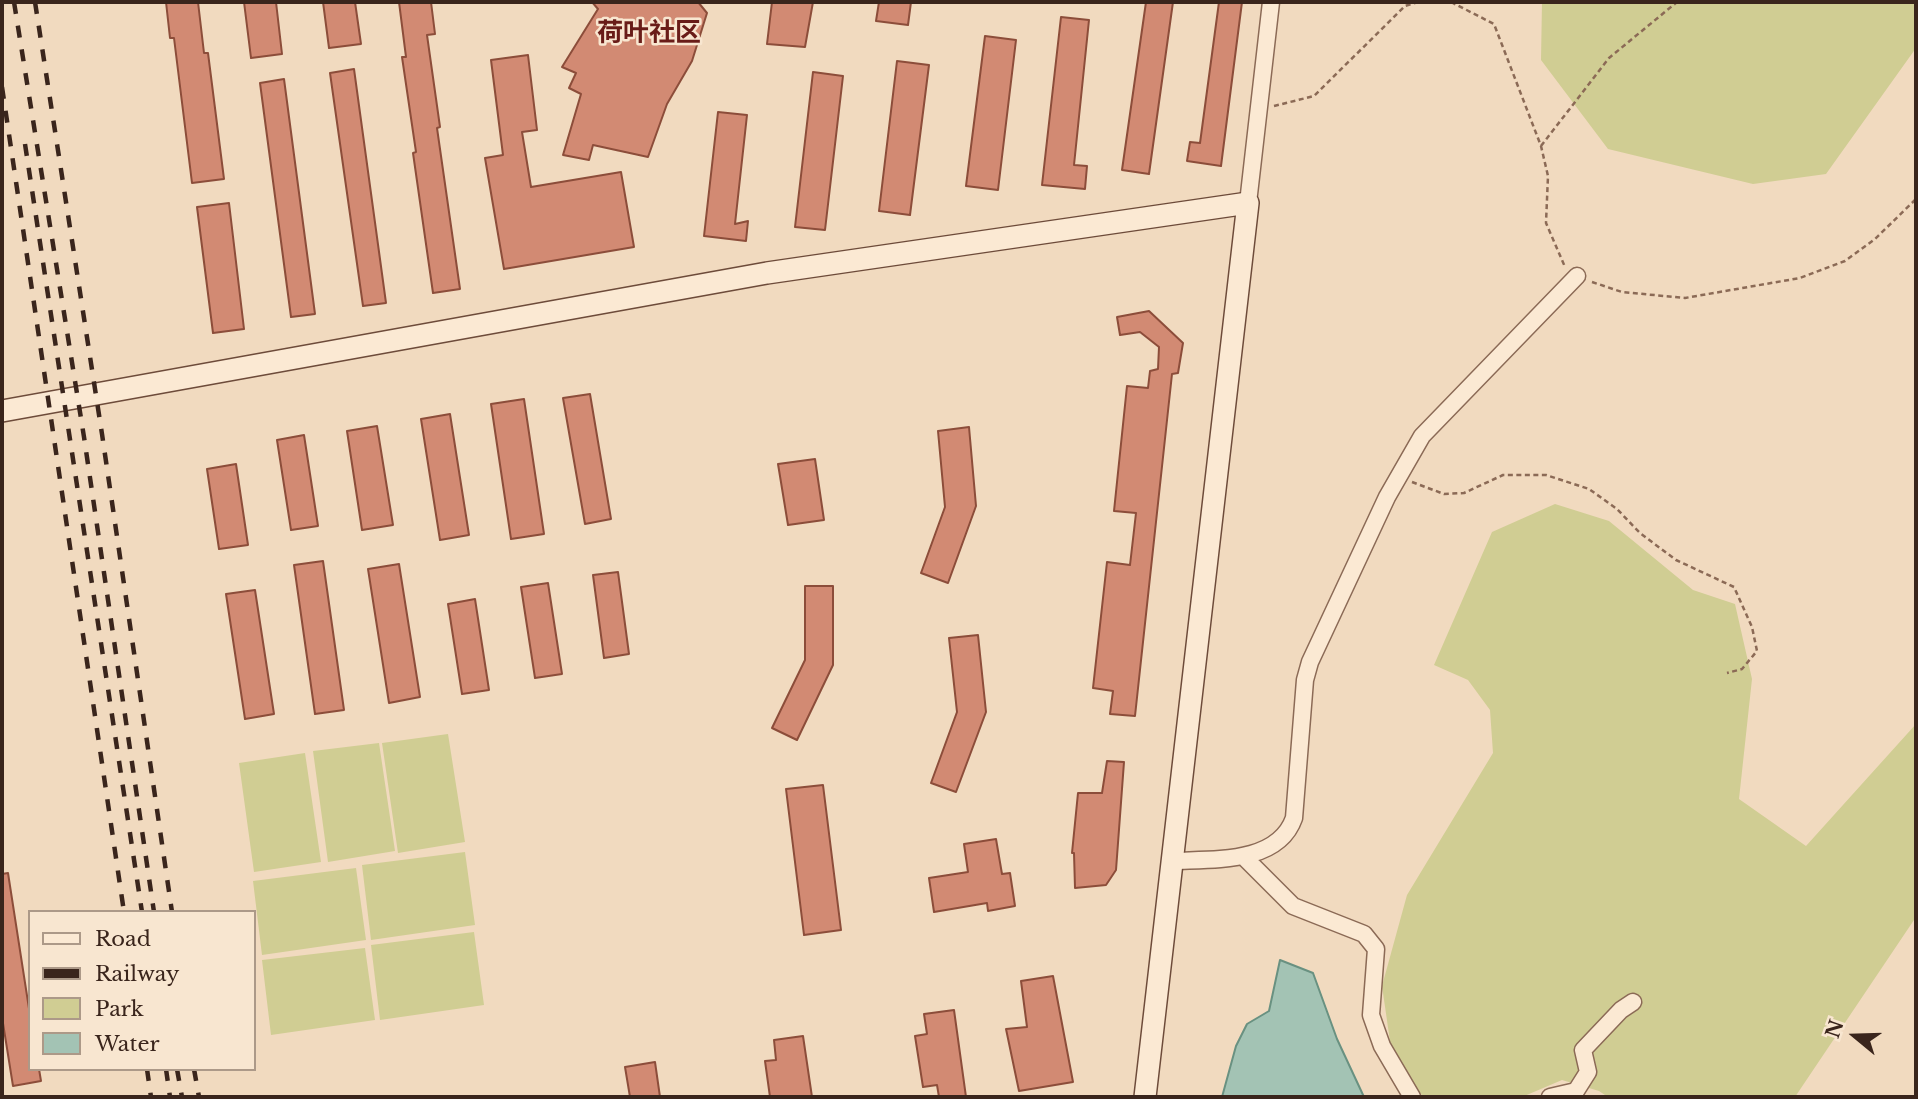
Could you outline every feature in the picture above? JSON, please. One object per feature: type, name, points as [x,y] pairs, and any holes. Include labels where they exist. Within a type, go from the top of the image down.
[{"type":"main road","points":[[2,411],[767,273],[1248,202],[1145,1097]]},
{"type":"street","points":[[1248,202],[1271,2]]},
{"type":"street","points":[[1173,861],[1244,857],[1280,840],[1289,832],[1294,818],[1305,680],[1310,662],[1387,497],[1422,436],[1577,276]]},
{"type":"street","points":[[1244,857],[1293,906],[1364,934],[1376,949],[1371,1014],[1382,1046],[1412,1097]]},
{"type":"street","points":[[1550,1097],[1576,1091],[1588,1072],[1584,1050],[1621,1010],[1633,1002]]},
{"type":"path","points":[[1257,111],[1314,96],[1405,6],[1418,2]]},
{"type":"path","points":[[1451,2],[1494,24],[1541,146],[1548,176],[1546,223],[1565,267],[1577,276],[1622,292],[1685,298],[1800,278],[1845,261],[1875,239],[1916,199]]},
{"type":"path","points":[[1541,146],[1609,58],[1677,2]]},
{"type":"path","points":[[1399,477],[1444,494],[1464,493],[1503,475],[1546,475],[1589,489],[1617,509],[1640,533],[1676,560],[1734,587],[1752,627],[1757,651],[1742,668],[1727,673]]},
{"type":"path","points":[[1590,1097],[1603,1097]]},
{"type":"green space","points":[[1542,2],[1916,2],[1916,48],[1826,174],[1753,184],[1608,149],[1541,60]]},
{"type":"green space","points":[[1555,504],[1609,521],[1693,590],[1735,604],[1752,679],[1739,799],[1806,846],[1916,724],[1916,917],[1795,1097],[1608,1097],[1599,1091],[1562,1080],[1522,1097],[1426,1097],[1419,1093],[1392,1055],[1382,986],[1407,895],[1493,753],[1490,710],[1468,680],[1434,665],[1492,532]]},
{"type":"green space","points":[[448,734],[465,842],[398,853],[382,743]]},
{"type":"green space","points":[[379,743],[395,851],[328,862],[313,751]]},
{"type":"green space","points":[[305,753],[321,862],[254,872],[239,763]]},
{"type":"green space","points":[[465,852],[475,925],[371,940],[362,865]]},
{"type":"green space","points":[[356,868],[366,940],[262,955],[253,881]]},
{"type":"green space","points":[[474,932],[484,1005],[380,1020],[371,945]]},
{"type":"green space","points":[[365,948],[375,1020],[271,1035],[262,960]]},
{"type":"water","points":[[1280,960],[1313,973],[1337,1039],[1364,1097],[1222,1097],[1236,1046],[1247,1024],[1269,1011]]},
{"type":"building","points":[[166,2],[198,2],[204,53],[208,53],[224,179],[192,183],[174,38],[170,38]]},
{"type":"building","points":[[244,2],[276,2],[282,54],[251,58]]},
{"type":"building","points":[[323,2],[355,2],[361,44],[329,48]]},
{"type":"building","points":[[399,2],[431,2],[435,34],[427,35],[460,289],[433,293],[413,153],[416,152],[402,57],[406,57]]},
{"type":"building","points":[[592,2],[698,2],[707,13],[692,61],[667,104],[648,157],[593,145],[589,160],[563,155],[581,94],[569,88],[576,73],[562,67],[598,9]]},
{"type":"building","points":[[772,2],[813,2],[805,47],[767,44]]},
{"type":"building","points":[[879,2],[911,2],[908,25],[876,21]]},
{"type":"building","points":[[1146,2],[1173,2],[1149,174],[1122,170]]},
{"type":"building","points":[[1219,2],[1242,2],[1221,166],[1187,161],[1190,142],[1200,143]]},
{"type":"building","points":[[1061,17],[1089,20],[1074,165],[1087,166],[1085,189],[1042,185]]},
{"type":"building","points":[[985,36],[1016,40],[998,190],[966,186]]},
{"type":"building","points":[[528,55],[537,130],[522,132],[531,187],[621,172],[634,247],[504,269],[485,158],[503,155],[491,60]]},
{"type":"building","points":[[897,61],[929,65],[910,215],[879,211]]},
{"type":"building","points":[[354,69],[386,303],[363,306],[330,73]]},
{"type":"building","points":[[813,72],[843,76],[825,230],[795,227]]},
{"type":"building","points":[[284,79],[315,314],[291,317],[260,83]]},
{"type":"building","points":[[718,112],[747,115],[735,224],[748,221],[746,241],[704,236]]},
{"type":"building","points":[[229,203],[244,329],[213,333],[197,207]]},
{"type":"building","points":[[1149,311],[1183,343],[1178,373],[1172,374],[1135,716],[1110,714],[1113,691],[1093,688],[1107,562],[1130,565],[1136,513],[1114,511],[1127,386],[1148,388],[1150,371],[1158,369],[1159,347],[1140,332],[1120,335],[1117,317]]},
{"type":"building","points":[[590,394],[611,519],[585,524],[563,398]]},
{"type":"building","points":[[524,399],[544,534],[511,539],[491,404]]},
{"type":"building","points":[[450,414],[469,535],[440,540],[421,419]]},
{"type":"building","points":[[377,426],[393,525],[362,530],[347,431]]},
{"type":"building","points":[[969,427],[976,506],[948,583],[921,573],[945,507],[938,431]]},
{"type":"building","points":[[304,435],[318,526],[291,530],[277,440]]},
{"type":"building","points":[[815,459],[824,520],[788,525],[778,464]]},
{"type":"building","points":[[236,464],[248,545],[219,549],[207,469]]},
{"type":"building","points":[[323,561],[344,710],[315,714],[294,565]]},
{"type":"building","points":[[399,564],[420,697],[389,703],[368,569]]},
{"type":"building","points":[[618,572],[629,654],[604,658],[593,575]]},
{"type":"building","points":[[548,583],[562,674],[535,678],[521,587]]},
{"type":"building","points":[[805,586],[833,586],[833,665],[797,740],[772,728],[805,660]]},
{"type":"building","points":[[255,590],[274,714],[245,719],[226,594]]},
{"type":"building","points":[[475,599],[489,690],[462,694],[448,604]]},
{"type":"building","points":[[978,635],[986,712],[956,792],[931,783],[957,712],[949,638]]},
{"type":"building","points":[[1107,761],[1124,762],[1116,870],[1106,885],[1075,888],[1072,853],[1078,793],[1102,793]]},
{"type":"building","points":[[823,785],[841,930],[804,935],[786,789]]},
{"type":"building","points":[[996,839],[1002,874],[1010,873],[1015,906],[988,911],[987,903],[934,912],[929,878],[968,872],[964,844]]},
{"type":"building","points":[[8,873],[28,1002],[28,1071],[39,1071],[41,1081],[13,1086],[2,1017],[2,874]]},
{"type":"building","points":[[1053,976],[1073,1082],[1019,1091],[1006,1029],[1027,1027],[1021,981]]},
{"type":"building","points":[[954,1010],[966,1097],[939,1097],[937,1085],[923,1087],[915,1036],[927,1034],[924,1014]]},
{"type":"building","points":[[803,1036],[812,1097],[770,1097],[765,1061],[776,1060],[774,1040]]},
{"type":"building","points":[[655,1062],[660,1097],[630,1097],[625,1067]]},
{"type":"railway","points":[[14,2],[84,437],[154,910]]},
{"type":"railway","points":[[35,2],[172,910]]},
{"type":"railway","points":[[2,87],[124,910]]},
{"type":"railway","points":[[25,144],[142,910]]},
{"type":"railway","points":[[147,1071],[151,1097]]},
{"type":"railway","points":[[166,1071],[170,1097]]},
{"type":"railway","points":[[177,1071],[182,1097]]},
{"type":"railway","points":[[194,1071],[199,1097]]},
{"type":"district","name":"荷叶社区","points":[[649,34]]}]
